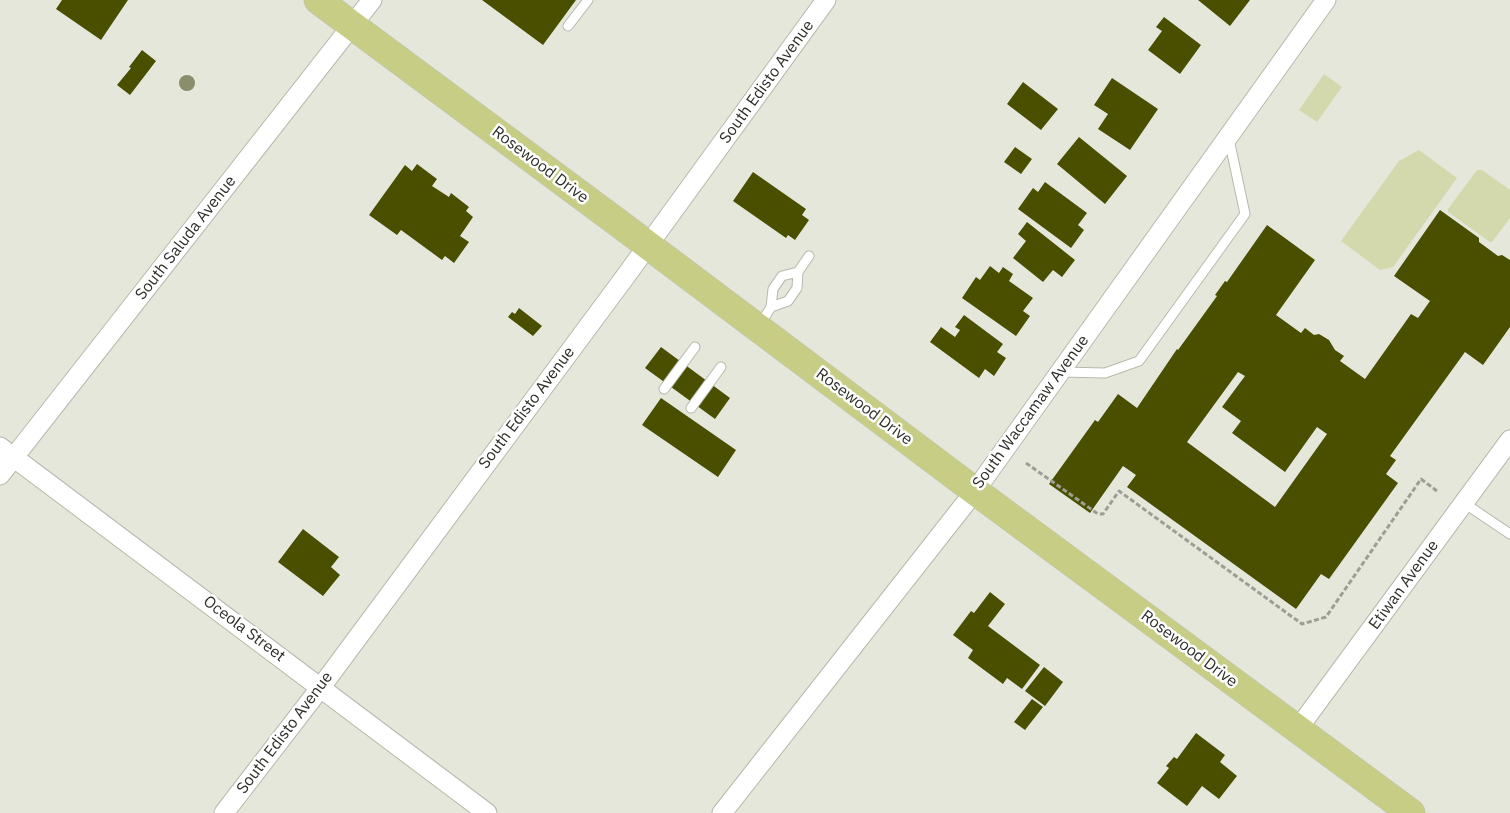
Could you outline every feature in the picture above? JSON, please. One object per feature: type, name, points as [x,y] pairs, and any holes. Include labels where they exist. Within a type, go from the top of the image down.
[{"type":"main road","name":"Rosewood Drive","points":[[318,0],[648,245],[764,318],[975,491],[1411,813]]},
{"type":"street","name":"South Saluda Avenue","points":[[0,475],[7,452],[372,0]]},
{"type":"street","name":"South Edisto Avenue","points":[[224,813],[320,687],[648,245],[826,0]]},
{"type":"street","name":"South Waccamaw Avenue","points":[[722,813],[975,491],[1326,0]]},
{"type":"street","name":"Etiwan Avenue","points":[[1298,730],[1510,440]]},
{"type":"street","name":"Oceola Street","points":[[7,452],[487,813]]},
{"type":"lane","points":[[568,26],[588,0]]},
{"type":"lane","points":[[1060,372],[1105,373],[1138,361],[1245,214],[1228,136]]},
{"type":"lane","points":[[764,318],[788,301],[793,295],[797,288],[798,272],[809,256]]},
{"type":"lane","points":[[764,318],[773,289],[782,276],[798,272]]},
{"type":"lane","points":[[664,389],[695,347]]},
{"type":"lane","points":[[691,408],[721,367]]},
{"type":"lane","points":[[1464,503],[1510,534]]},
{"type":"path","points":[[1026,463],[1098,514],[1103,514],[1119,491],[1302,624],[1326,617],[1421,479],[1437,491]]},
{"type":"green space","points":[[1324,74],[1342,87],[1317,122],[1299,110]]},
{"type":"green space","points":[[1419,150],[1457,178],[1393,267],[1380,270],[1341,241],[1399,161]]},
{"type":"green space","points":[[1477,170],[1482,170],[1510,190],[1510,218],[1492,242],[1448,212],[1448,209]]},
{"type":"building","points":[[62,0],[128,0],[101,40],[56,9]]},
{"type":"building","points":[[482,0],[576,0],[543,45]]},
{"type":"building","points":[[1198,0],[1250,0],[1230,26]]},
{"type":"building","points":[[1164,17],[1201,45],[1180,74],[1148,50],[1162,31],[1156,27]]},
{"type":"building","points":[[142,50],[156,61],[130,95],[117,85],[131,68],[129,67]]},
{"type":"building","points":[[1112,78],[1158,109],[1130,150],[1098,129],[1108,114],[1094,105]]},
{"type":"building","points":[[1023,82],[1058,109],[1041,130],[1007,104]]},
{"type":"building","points":[[1079,137],[1127,176],[1105,204],[1057,164]]},
{"type":"building","points":[[1015,147],[1032,159],[1021,174],[1004,162]]},
{"type":"building","points":[[417,164],[437,179],[432,186],[449,197],[451,193],[469,207],[466,211],[473,217],[460,236],[469,242],[454,263],[445,256],[442,260],[401,230],[397,235],[369,215],[405,165],[412,171]]},
{"type":"building","points":[[753,172],[806,209],[802,215],[809,220],[795,240],[788,235],[786,238],[733,201]]},
{"type":"building","points":[[1045,182],[1087,213],[1078,225],[1084,230],[1071,248],[1018,209],[1033,188],[1038,192]]},
{"type":"building","points":[[1440,210],[1479,238],[1479,242],[1498,256],[1502,255],[1510,260],[1510,327],[1483,365],[1465,352],[1390,456],[1396,460],[1386,474],[1398,483],[1329,579],[1321,574],[1296,609],[1127,487],[1136,475],[1123,466],[1090,513],[1049,484],[1095,420],[1098,422],[1118,394],[1137,408],[1177,349],[1217,296],[1215,295],[1225,281],[1227,282],[1267,225],[1315,260],[1276,315],[1301,333],[1305,328],[1314,335],[1319,334],[1329,340],[1335,350],[1344,356],[1340,361],[1365,379],[1411,314],[1418,318],[1430,301],[1394,276]],"holes":[[[1238,372],[1245,376],[1222,407],[1241,421],[1232,433],[1285,472],[1317,427],[1327,434],[1275,507],[1187,442]]]},
{"type":"building","points":[[1027,222],[1075,260],[1062,277],[1053,270],[1043,282],[1013,258],[1026,241],[1018,234]]},
{"type":"building","points":[[990,266],[999,273],[1003,267],[1013,274],[1009,281],[1033,298],[1023,311],[1030,316],[1016,336],[962,298],[976,277],[980,280]]},
{"type":"building","points":[[519,308],[542,326],[533,336],[508,317],[512,312],[515,314]]},
{"type":"building","points":[[964,315],[1003,344],[997,352],[1006,358],[994,376],[985,369],[979,378],[930,342],[941,327],[955,337],[960,330],[955,327]]},
{"type":"building","points":[[661,347],[730,398],[715,419],[645,368]]},
{"type":"building","points":[[661,398],[736,450],[718,477],[642,425]]},
{"type":"building","points":[[303,529],[339,557],[331,567],[340,575],[323,596],[278,562]]},
{"type":"building","points":[[990,592],[1005,604],[988,626],[1040,665],[1022,689],[1007,678],[1003,684],[968,658],[973,650],[953,635],[971,611],[974,613]]},
{"type":"building","points":[[1044,667],[1063,682],[1045,706],[1025,691]]},
{"type":"building","points":[[1032,699],[1043,707],[1025,730],[1014,722]]},
{"type":"building","points":[[1196,733],[1225,755],[1220,762],[1237,776],[1219,799],[1202,786],[1187,806],[1157,783],[1169,768],[1166,766],[1174,757],[1177,759]]}]
